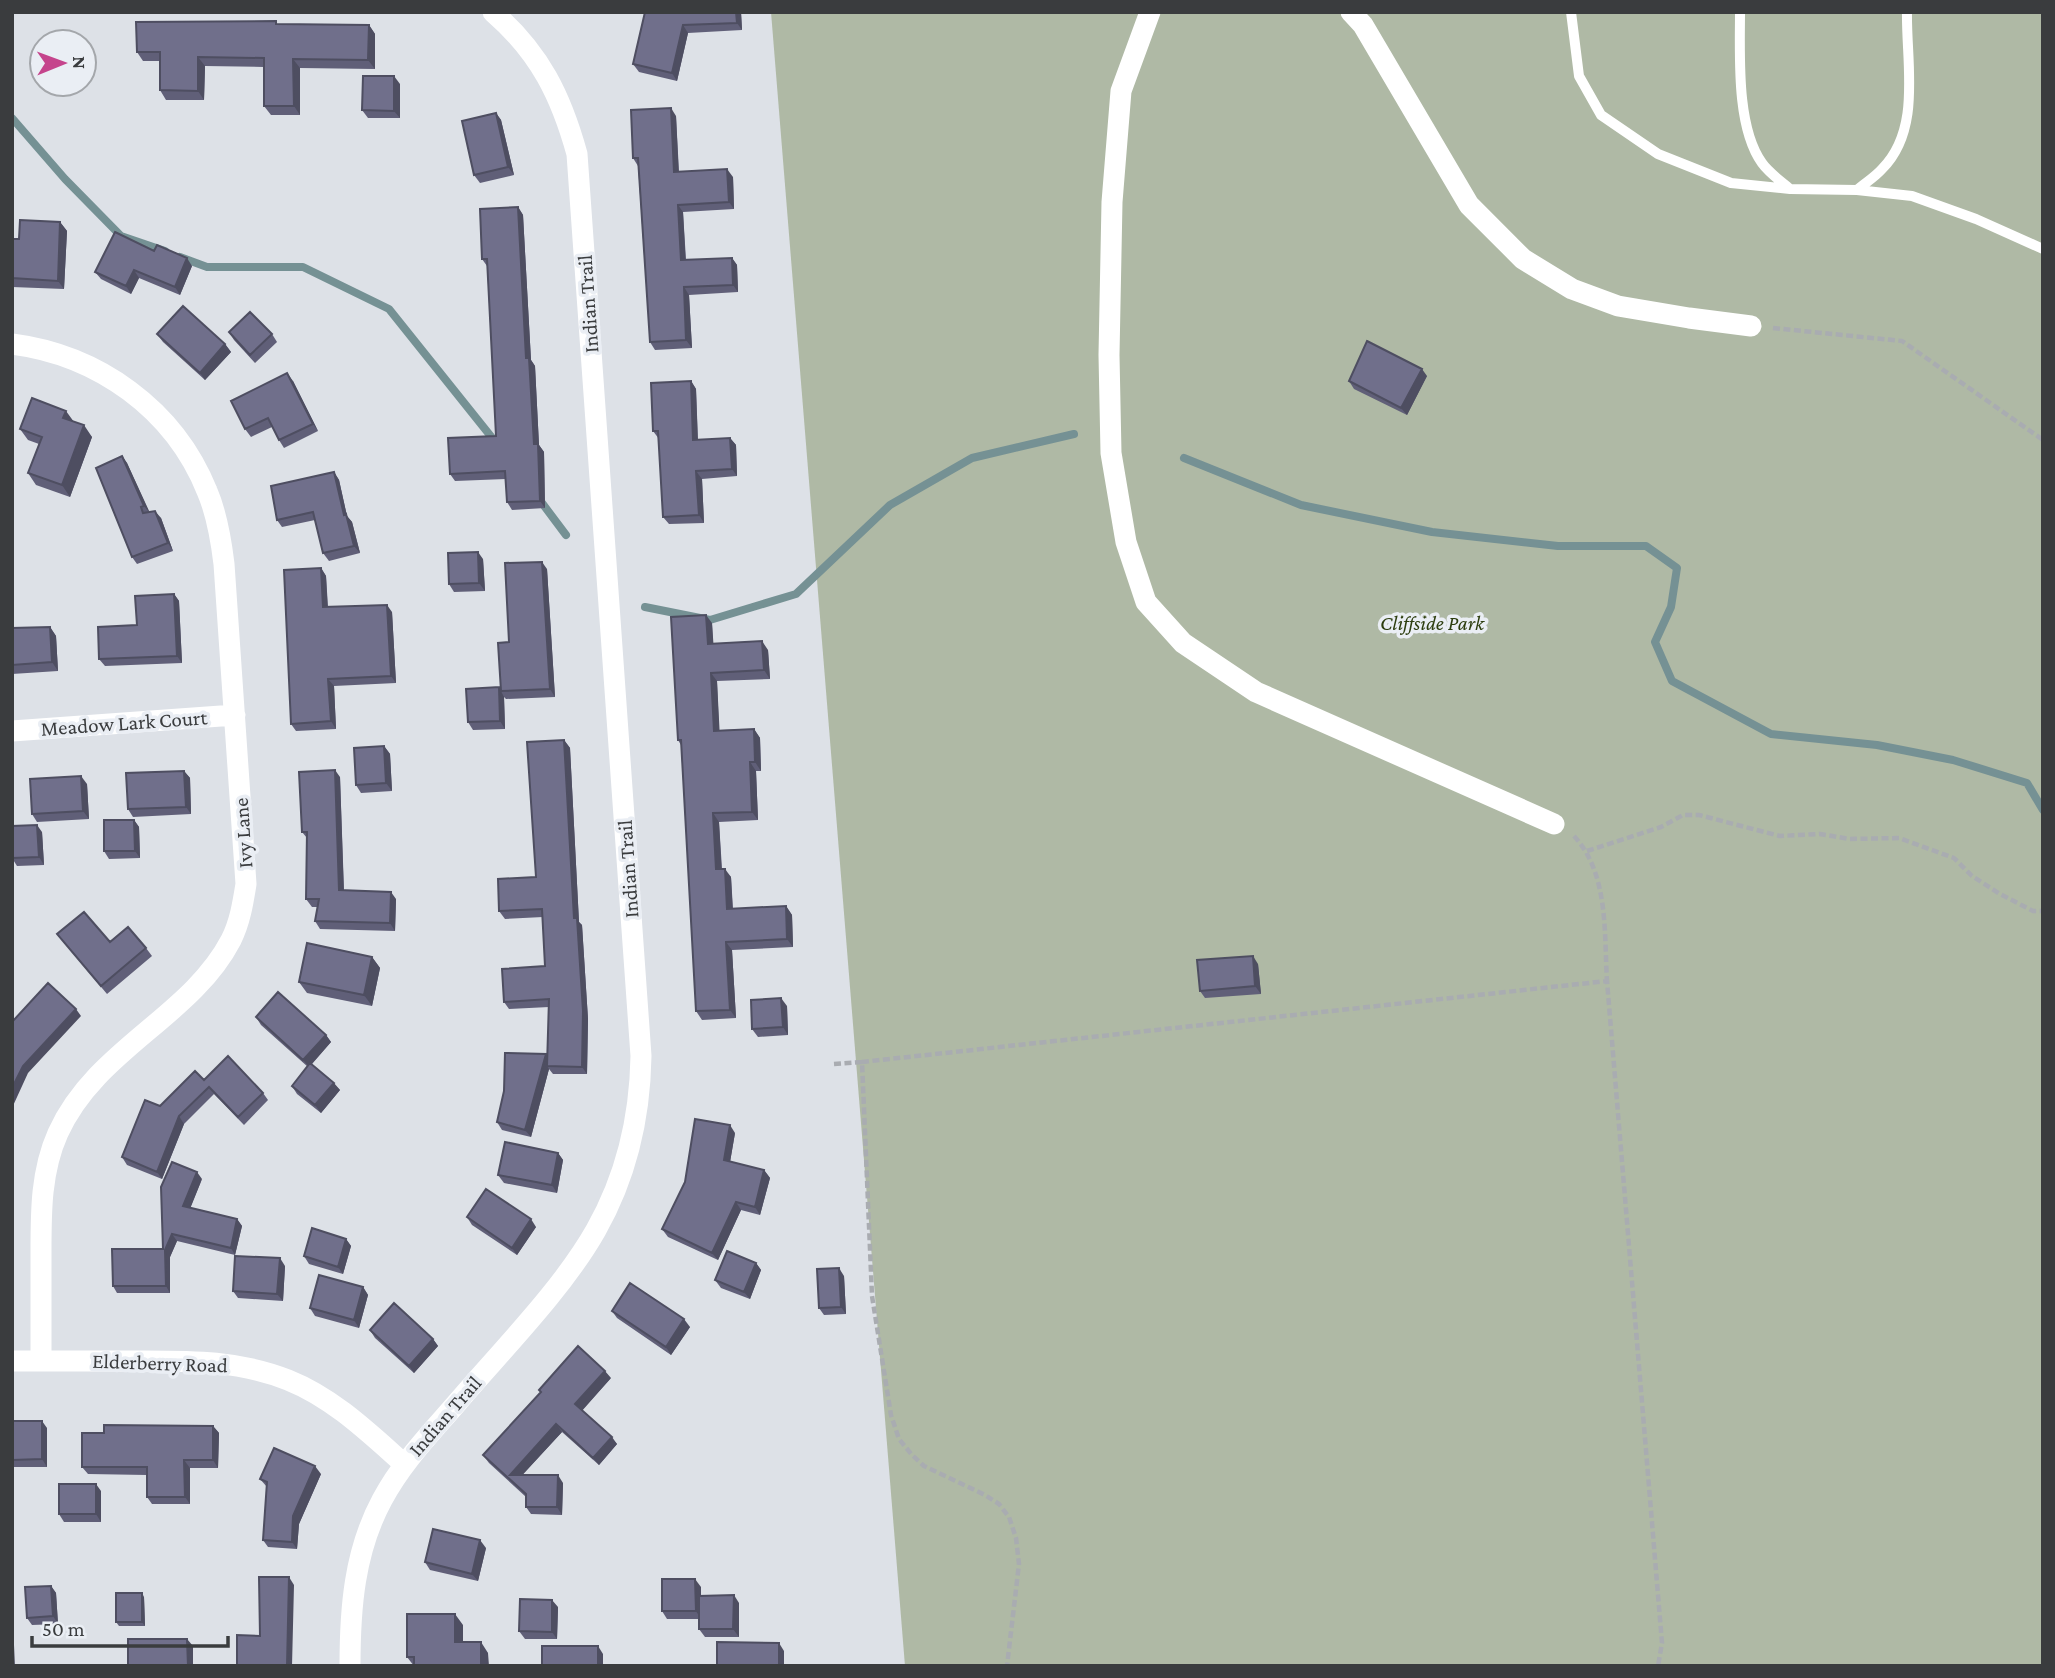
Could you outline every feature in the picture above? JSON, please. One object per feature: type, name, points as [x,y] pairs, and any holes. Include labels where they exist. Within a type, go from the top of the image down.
[{"type":"street","points":[[1150,12],[1121,90],[1112,202],[1109,355],[1113,466],[1126,542],[1146,602],[1182,643],[1256,692],[1554,824]]},
{"type":"street","points":[[1352,12],[1363,26],[1469,205],[1523,259],[1572,289],[1618,306],[1751,326]]},
{"type":"street","name":"Indian Trail","points":[[350,1666],[353,1585],[364,1542],[381,1501],[404,1464],[570,1271],[597,1229],[616,1188],[632,1140],[640,1078],[640,1043],[578,167],[566,116],[550,79],[504,16]]},
{"type":"street","name":"Ivy Lane","points":[[12,344],[72,358],[108,375],[141,399],[166,423],[189,455],[207,491],[219,529],[224,564],[246,884],[241,913],[232,939],[216,965],[196,987],[94,1077],[73,1104],[57,1135],[46,1168],[41,1200],[41,1361]]},
{"type":"street","name":"Meadow Lark Court","points":[[12,730],[235,715]]},
{"type":"street","name":"Elderberry Road","points":[[12,1361],[213,1362],[253,1368],[289,1380],[325,1399],[358,1423],[404,1464]]},
{"type":"lane","points":[[1571,12],[1579,76],[1601,115],[1658,154],[1731,183],[1912,196],[1976,219],[2043,249]]},
{"type":"lane","points":[[1740,12],[1740,60],[1747,135],[1762,163],[1790,189]]},
{"type":"lane","points":[[1857,190],[1883,169],[1902,140],[1909,100],[1907,12]]},
{"type":"path","points":[[1751,326],[1902,341],[2043,440]]},
{"type":"path","points":[[1587,851],[1661,827],[1683,815],[1699,815],[1780,836],[1820,834],[1850,839],[1899,838],[1954,858],[1972,876],[2000,894],[2033,911],[2043,911]]},
{"type":"path","points":[[1554,824],[1574,836],[1587,851],[1600,885],[1662,1643],[1658,1666]]},
{"type":"path","points":[[834,1064],[1607,981]]},
{"type":"path","points":[[862,1062],[872,1296],[891,1415],[900,1438],[924,1466],[985,1495],[999,1504],[1009,1517],[1016,1538],[1019,1563],[1007,1666]]},
{"type":"green space","name":"Cliffside Park","points":[[771,12],[2043,12],[2043,1666],[905,1666]]},
{"type":"building","points":[[645,12],[736,12],[737,23],[683,25],[672,73],[633,64]]},
{"type":"building","points":[[276,21],[276,24],[369,25],[368,60],[293,59],[294,106],[264,106],[264,58],[198,57],[198,91],[160,90],[160,52],[137,52],[136,22]]},
{"type":"building","points":[[363,76],[394,76],[394,111],[362,110]]},
{"type":"building","points":[[671,108],[674,172],[727,169],[729,202],[678,205],[681,260],[732,258],[733,285],[684,287],[686,340],[650,342],[638,158],[633,158],[631,110]]},
{"type":"building","points":[[496,113],[508,167],[474,175],[462,121]]},
{"type":"building","points":[[518,207],[526,358],[529,358],[534,444],[538,444],[540,501],[507,502],[505,471],[450,474],[448,438],[496,436],[487,259],[482,259],[480,209]]},
{"type":"building","points":[[20,220],[60,222],[58,281],[12,278],[12,239],[19,239]]},
{"type":"building","points":[[115,232],[154,251],[157,245],[187,258],[175,287],[134,270],[126,286],[95,272]]},
{"type":"building","points":[[183,306],[225,344],[200,373],[157,334]]},
{"type":"building","points":[[250,312],[272,334],[250,355],[229,332]]},
{"type":"building","points":[[1367,341],[1422,369],[1401,408],[1349,381]]},
{"type":"building","points":[[287,373],[313,424],[279,440],[268,418],[245,429],[231,401]]},
{"type":"building","points":[[691,381],[693,440],[730,438],[732,469],[696,471],[699,515],[663,517],[658,431],[653,431],[651,383]]},
{"type":"building","points":[[32,398],[66,411],[63,418],[84,425],[62,485],[28,473],[42,437],[20,429]]},
{"type":"building","points":[[122,456],[144,506],[141,507],[143,513],[155,511],[168,543],[132,557],[96,468]]},
{"type":"building","points":[[334,472],[354,546],[323,553],[313,512],[277,520],[271,486]]},
{"type":"building","points":[[478,552],[479,583],[449,584],[448,553]]},
{"type":"building","points":[[542,562],[550,689],[501,691],[498,643],[509,642],[505,563]]},
{"type":"building","points":[[321,568],[323,607],[387,605],[391,676],[328,679],[331,721],[291,724],[284,570]]},
{"type":"building","points":[[174,594],[177,656],[99,659],[98,627],[137,625],[135,596]]},
{"type":"building","points":[[706,615],[708,644],[762,641],[764,670],[711,673],[714,731],[754,729],[755,762],[750,762],[752,812],[713,813],[716,869],[725,869],[727,909],[786,906],[787,939],[726,942],[730,1010],[696,1011],[681,740],[678,740],[671,617]]},
{"type":"building","points":[[50,627],[52,662],[12,665],[12,628]]},
{"type":"building","points":[[499,687],[500,721],[468,722],[466,689]]},
{"type":"building","points":[[564,740],[574,918],[577,918],[583,1011],[582,1067],[547,1066],[549,999],[504,1002],[502,969],[545,966],[542,909],[499,911],[498,879],[536,877],[527,742]]},
{"type":"building","points":[[384,746],[386,783],[356,785],[354,748]]},
{"type":"building","points":[[335,770],[339,890],[391,892],[390,923],[315,921],[319,899],[306,899],[307,832],[302,832],[299,772]]},
{"type":"building","points":[[184,771],[186,807],[128,809],[126,773]]},
{"type":"building","points":[[81,776],[83,811],[32,814],[30,779]]},
{"type":"building","points":[[104,820],[134,820],[135,851],[104,851]]},
{"type":"building","points":[[37,825],[39,857],[12,858],[12,826]]},
{"type":"building","points":[[84,912],[110,942],[128,927],[146,948],[101,986],[57,934]]},
{"type":"building","points":[[307,943],[372,957],[364,995],[299,982]]},
{"type":"building","points":[[1253,956],[1255,986],[1200,991],[1197,960]]},
{"type":"building","points":[[48,983],[76,1009],[23,1066],[12,1088],[12,1022]]},
{"type":"building","points":[[278,992],[326,1035],[303,1060],[256,1017]]},
{"type":"building","points":[[781,998],[783,1027],[752,1029],[751,1000]]},
{"type":"building","points":[[505,1053],[546,1054],[525,1130],[497,1122],[504,1091]]},
{"type":"building","points":[[228,1056],[263,1093],[238,1117],[209,1087],[179,1116],[157,1172],[122,1157],[145,1100],[160,1106],[195,1071],[204,1080]]},
{"type":"building","points":[[310,1063],[334,1083],[315,1105],[292,1086]]},
{"type":"building","points":[[695,1119],[730,1125],[724,1160],[764,1170],[755,1207],[736,1202],[712,1253],[662,1229],[685,1182]]},
{"type":"building","points":[[505,1142],[558,1153],[552,1185],[498,1175]]},
{"type":"building","points":[[172,1162],[197,1172],[183,1206],[237,1219],[231,1248],[172,1234],[165,1250],[166,1286],[113,1286],[112,1249],[163,1249],[161,1187]]},
{"type":"building","points":[[486,1189],[531,1219],[512,1248],[467,1217]]},
{"type":"building","points":[[312,1228],[346,1239],[338,1267],[304,1256]]},
{"type":"building","points":[[727,1251],[756,1263],[744,1292],[715,1280]]},
{"type":"building","points":[[235,1256],[280,1258],[277,1294],[233,1291]]},
{"type":"building","points":[[839,1268],[841,1307],[819,1308],[817,1269]]},
{"type":"building","points":[[319,1275],[363,1287],[354,1320],[310,1308]]},
{"type":"building","points":[[630,1283],[684,1319],[666,1347],[612,1311]]},
{"type":"building","points":[[394,1303],[433,1339],[409,1366],[370,1330]]},
{"type":"building","points":[[578,1346],[605,1371],[575,1404],[612,1437],[593,1458],[556,1424],[510,1475],[558,1475],[557,1507],[526,1507],[526,1494],[483,1455],[541,1392],[539,1390]]},
{"type":"building","points":[[12,1421],[42,1421],[42,1459],[12,1460]]},
{"type":"building","points":[[104,1425],[213,1426],[213,1460],[184,1460],[185,1497],[147,1497],[147,1467],[82,1467],[82,1433],[104,1433]]},
{"type":"building","points":[[274,1448],[315,1466],[293,1516],[292,1542],[263,1540],[267,1482],[260,1479]]},
{"type":"building","points":[[59,1484],[96,1484],[96,1514],[59,1514]]},
{"type":"building","points":[[433,1529],[480,1540],[472,1574],[425,1562]]},
{"type":"building","points":[[259,1577],[289,1577],[287,1666],[237,1666],[237,1635],[260,1636]]},
{"type":"building","points":[[662,1579],[695,1579],[696,1611],[662,1611]]},
{"type":"building","points":[[51,1586],[53,1616],[27,1618],[25,1587]]},
{"type":"building","points":[[116,1593],[142,1593],[142,1622],[116,1622]]},
{"type":"building","points":[[734,1595],[733,1629],[699,1629],[699,1596]]},
{"type":"building","points":[[520,1599],[552,1600],[552,1632],[519,1631]]},
{"type":"building","points":[[407,1614],[455,1614],[455,1642],[481,1642],[481,1666],[414,1666],[414,1657],[407,1657]]},
{"type":"building","points":[[128,1639],[187,1639],[188,1666],[128,1666]]},
{"type":"building","points":[[717,1642],[779,1643],[779,1666],[717,1666]]},
{"type":"building","points":[[542,1646],[598,1646],[598,1666],[542,1666]]},
{"type":"waterway","points":[[12,118],[65,179],[121,236],[165,251]]},
{"type":"waterway","points":[[180,257],[207,267],[303,267],[389,309],[497,444]]},
{"type":"waterway","points":[[645,607],[710,620],[796,594],[890,505],[972,458],[1074,434]]},
{"type":"waterway","points":[[1184,458],[1301,505],[1432,532],[1558,546],[1646,546],[1677,568],[1671,607],[1655,642],[1672,681],[1771,734],[1877,745],[1953,760],[2027,783],[2043,810]]},
{"type":"waterway","points":[[539,499],[566,535]]}]
